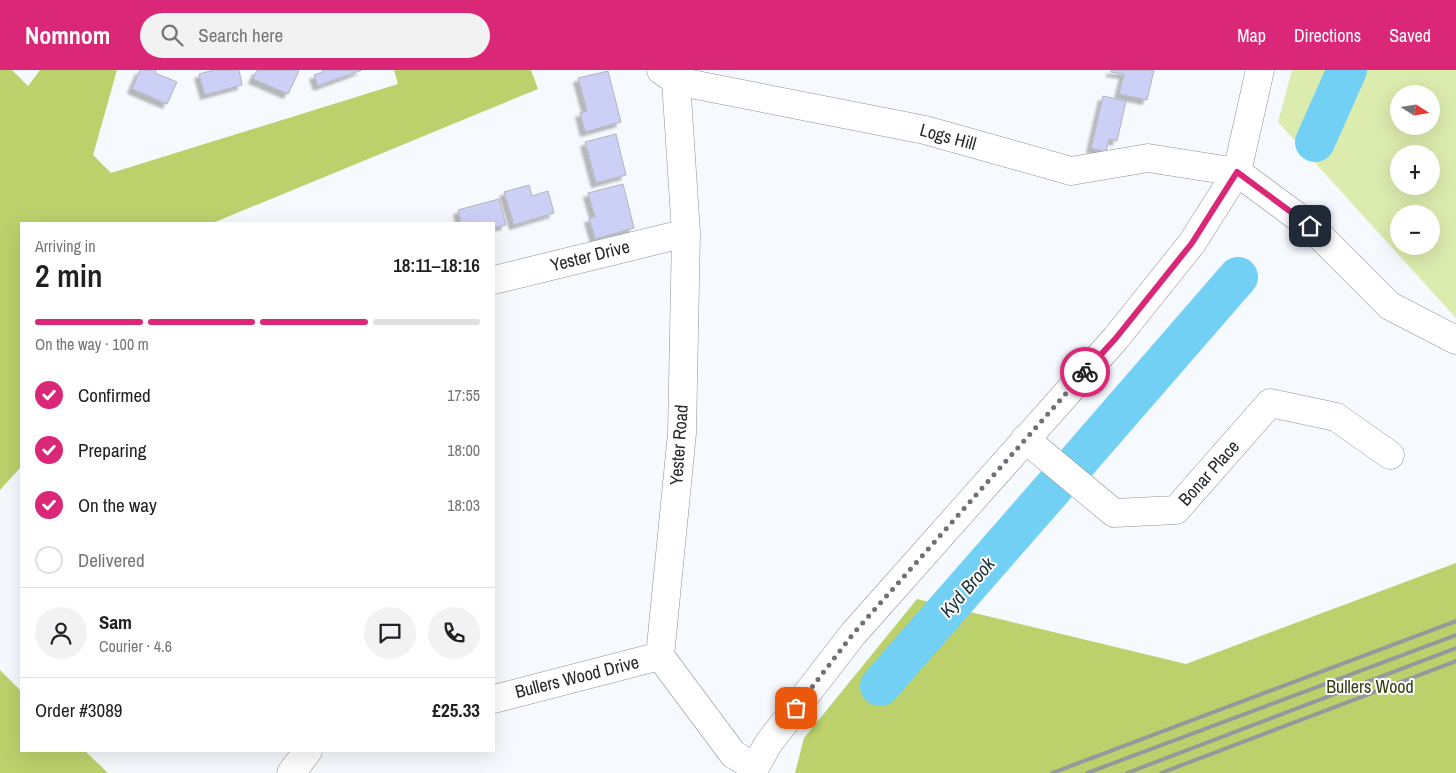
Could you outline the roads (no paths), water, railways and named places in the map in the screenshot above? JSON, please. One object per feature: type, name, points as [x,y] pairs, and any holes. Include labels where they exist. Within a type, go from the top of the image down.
[{"type":"street","points":[[660,656],[734,754],[753,770],[768,744],[853,634],[1116,338],[1192,243],[1237,172],[1260,70]]},
{"type":"street","name":"Logs Hill","points":[[668,76],[924,130],[1071,172],[1148,158],[1237,172]]},
{"type":"street","name":"Yester Road","points":[[660,656],[682,433],[686,232],[668,76]]},
{"type":"street","points":[[1237,172],[1310,226],[1390,306],[1456,340]]},
{"type":"street","name":"Yester Drive","points":[[495,280],[686,232]]},
{"type":"street","name":"Bonar Place","points":[[1025,439],[1114,513],[1176,510],[1270,403],[1336,417],[1390,455]]},
{"type":"street","name":"Bullers Wood Drive","points":[[495,699],[660,656]]},
{"type":"street","points":[[291,773],[307,752]]},
{"type":"waterway","name":"Kyd Brook","points":[[1315,142],[1347,70]]},
{"type":"waterway","name":"Kyd Brook","points":[[1079,460],[1238,277]]},
{"type":"waterway","name":"Kyd Brook","points":[[880,686],[1054,487]]},
{"type":"railway","points":[[1052,773],[1456,621]]},
{"type":"railway","points":[[1087,773],[1456,635]]},
{"type":"railway","points":[[1127,773],[1456,648]]},
{"type":"railway","points":[[1161,773],[1456,661]]},
{"type":"park label","name":"Bullers Wood","points":[[1370,687]]}]
